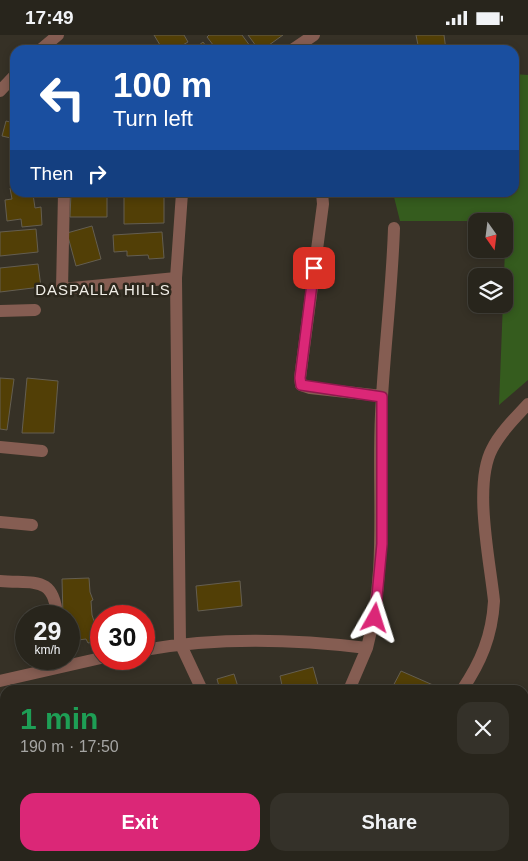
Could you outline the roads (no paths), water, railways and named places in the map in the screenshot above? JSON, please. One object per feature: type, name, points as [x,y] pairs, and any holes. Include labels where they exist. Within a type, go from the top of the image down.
[{"type":"street","points":[[46,45],[58,35]]},
{"type":"street","points":[[299,45],[314,35]]},
{"type":"street","points":[[0,91],[10,80]]},
{"type":"street","points":[[64,197],[62,289],[176,277]]},
{"type":"street","points":[[182,197],[176,277],[180,643],[200,685]]},
{"type":"street","points":[[322,197],[300,378],[301,385],[382,397]]},
{"type":"street","points":[[351,685],[367,648],[375,618],[382,544],[382,397],[392,292],[394,228]]},
{"type":"street","points":[[0,311],[35,311]]},
{"type":"street","points":[[465,685],[485,652],[494,615],[484,499],[487,461],[497,442],[528,404]]},
{"type":"street","points":[[0,447],[42,451]]},
{"type":"street","points":[[0,522],[32,525]]},
{"type":"street","points":[[0,581],[45,585],[52,591],[56,605]]},
{"type":"street","points":[[155,648],[180,643],[260,641],[332,644],[367,648]]},
{"type":"street","points":[[0,681],[37,670]]},
{"type":"district","name":"DASPALLA HILLS","points":[[103,289]]}]
